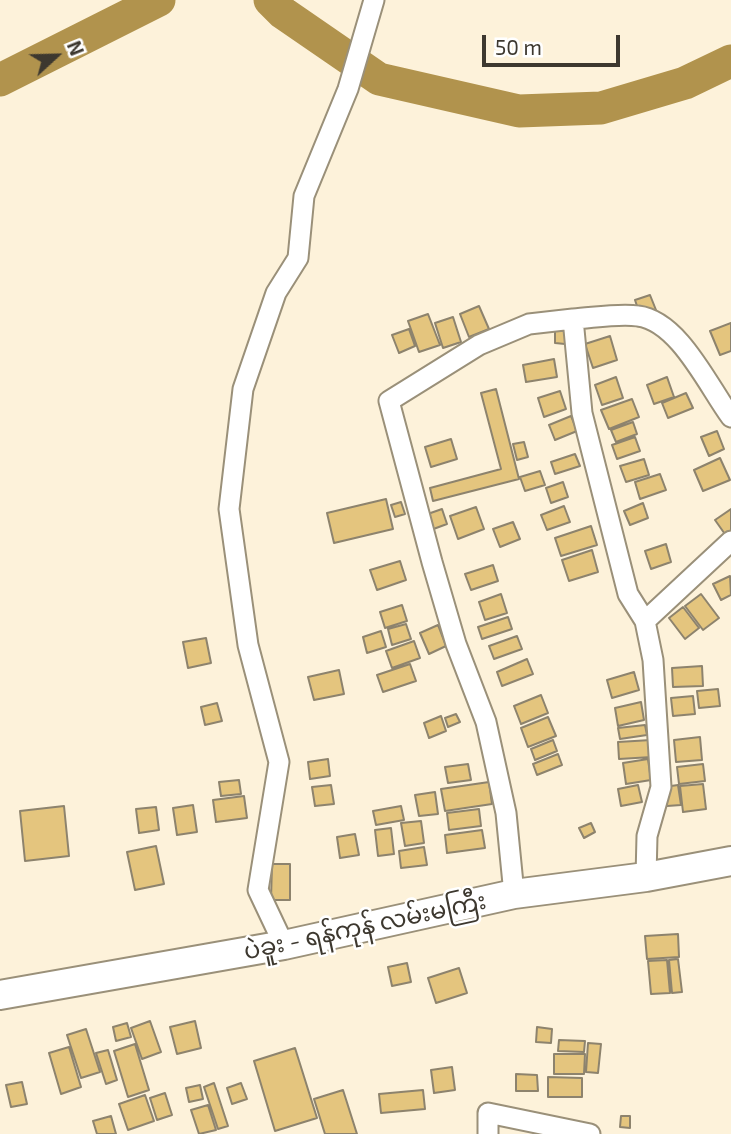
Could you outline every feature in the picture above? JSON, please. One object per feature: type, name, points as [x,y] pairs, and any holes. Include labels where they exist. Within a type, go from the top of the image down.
[{"type":"highway","name":"ပဲခူး - ရန်ကုန် လမ်းမကြီး","points":[[0,995],[284,945],[514,894],[646,877],[731,861]]},
{"type":"street","points":[[284,945],[258,890],[279,762],[248,645],[229,509],[243,389],[276,293],[298,258],[304,196],[348,89],[370,9]]},
{"type":"street","points":[[514,894],[506,813],[486,722],[456,644],[389,401],[479,345],[529,324],[639,316],[665,327],[691,358],[731,416]]},
{"type":"street","points":[[573,319],[582,413],[628,594],[645,621],[653,660],[661,788],[647,836],[646,877]]},
{"type":"street","points":[[645,621],[731,541]]},
{"type":"street","points":[[488,1134],[488,1113],[590,1134]]},
{"type":"building","points":[[650,295],[656,310],[640,315],[635,300]]},
{"type":"building","points":[[479,306],[489,329],[469,337],[460,314]]},
{"type":"building","points":[[428,314],[440,345],[419,352],[408,321]]},
{"type":"building","points":[[453,317],[461,342],[443,348],[435,323]]},
{"type":"building","points":[[731,323],[731,351],[720,355],[710,331]]},
{"type":"building","points":[[409,329],[415,346],[399,353],[392,335]]},
{"type":"building","points":[[555,331],[566,331],[565,344],[555,343]]},
{"type":"building","points":[[610,336],[617,360],[593,368],[585,344]]},
{"type":"building","points":[[554,359],[557,377],[526,382],[523,365]]},
{"type":"building","points":[[616,377],[623,398],[602,405],[595,385]]},
{"type":"building","points":[[667,377],[674,397],[654,404],[647,385]]},
{"type":"building","points":[[496,389],[519,479],[433,501],[430,488],[501,469],[481,393]]},
{"type":"building","points":[[560,391],[566,409],[544,417],[538,398]]},
{"type":"building","points":[[686,393],[693,408],[668,418],[662,403]]},
{"type":"building","points":[[632,399],[639,417],[609,429],[601,410]]},
{"type":"building","points":[[571,416],[577,431],[555,440],[549,425]]},
{"type":"building","points":[[633,422],[637,434],[616,442],[611,430]]},
{"type":"building","points":[[717,431],[724,449],[709,456],[701,437]]},
{"type":"building","points":[[635,437],[640,451],[617,459],[612,445]]},
{"type":"building","points":[[451,439],[457,459],[431,467],[425,447]]},
{"type":"building","points":[[524,442],[528,457],[517,460],[513,444]]},
{"type":"building","points":[[575,454],[580,466],[555,474],[551,462]]},
{"type":"building","points":[[720,458],[730,480],[703,491],[694,470]]},
{"type":"building","points":[[644,459],[649,475],[626,482],[620,466]]},
{"type":"building","points":[[540,471],[545,485],[525,491],[520,477]]},
{"type":"building","points":[[660,474],[666,490],[640,499],[635,482]]},
{"type":"building","points":[[563,482],[568,497],[551,503],[546,488]]},
{"type":"building","points":[[386,499],[393,529],[334,543],[327,513]]},
{"type":"building","points":[[401,502],[405,514],[395,517],[391,505]]},
{"type":"building","points":[[643,503],[648,518],[630,525],[624,511]]},
{"type":"building","points":[[564,506],[570,522],[547,530],[541,515]]},
{"type":"building","points":[[476,507],[484,529],[458,539],[450,516]]},
{"type":"building","points":[[442,509],[447,524],[428,531],[422,516]]},
{"type":"building","points":[[731,509],[731,534],[727,537],[715,520]]},
{"type":"building","points":[[513,522],[520,539],[500,547],[493,529]]},
{"type":"building","points":[[591,526],[597,545],[561,556],[555,538]]},
{"type":"building","points":[[666,544],[671,562],[651,569],[645,551]]},
{"type":"building","points":[[592,550],[598,572],[569,581],[562,560]]},
{"type":"building","points":[[400,561],[406,580],[377,590],[370,570]]},
{"type":"building","points":[[493,565],[498,581],[471,590],[465,574]]},
{"type":"building","points":[[730,576],[731,595],[721,600],[713,584]]},
{"type":"building","points":[[501,594],[507,613],[485,620],[479,602]]},
{"type":"building","points":[[701,594],[719,618],[703,630],[685,606]]},
{"type":"building","points":[[402,605],[407,621],[385,628],[380,612]]},
{"type":"building","points":[[683,607],[699,628],[685,639],[669,618]]},
{"type":"building","points":[[508,617],[512,629],[482,639],[478,627]]},
{"type":"building","points":[[406,624],[411,639],[392,645],[388,629]]},
{"type":"building","points":[[438,625],[446,646],[429,654],[420,633]]},
{"type":"building","points":[[381,631],[386,647],[367,653],[363,637]]},
{"type":"building","points":[[517,636],[522,649],[494,659],[489,646]]},
{"type":"building","points":[[206,638],[211,663],[188,668],[183,642]]},
{"type":"building","points":[[414,641],[420,658],[392,668],[386,651]]},
{"type":"building","points":[[527,659],[533,674],[502,686],[497,672]]},
{"type":"building","points":[[410,664],[416,681],[383,692],[377,675]]},
{"type":"building","points":[[702,666],[703,686],[673,687],[672,668]]},
{"type":"building","points":[[339,670],[344,694],[314,700],[308,677]]},
{"type":"building","points":[[634,672],[639,690],[612,698],[607,680]]},
{"type":"building","points":[[718,689],[720,706],[699,708],[697,691]]},
{"type":"building","points":[[541,695],[548,713],[521,724],[514,706]]},
{"type":"building","points":[[693,696],[695,714],[673,716],[671,698]]},
{"type":"building","points":[[641,702],[644,720],[618,726],[615,708]]},
{"type":"building","points":[[217,703],[222,721],[205,725],[201,707]]},
{"type":"building","points":[[456,714],[460,722],[448,727],[445,718]]},
{"type":"building","points":[[441,716],[446,731],[429,738],[424,723]]},
{"type":"building","points":[[548,717],[556,736],[528,747],[521,728]]},
{"type":"building","points":[[645,725],[647,735],[620,739],[618,728]]},
{"type":"building","points":[[700,737],[702,760],[676,762],[674,740]]},
{"type":"building","points":[[553,740],[557,751],[535,760],[531,749]]},
{"type":"building","points":[[651,740],[652,757],[619,759],[618,742]]},
{"type":"building","points":[[558,754],[562,765],[537,775],[533,764]]},
{"type":"building","points":[[328,759],[330,776],[310,779],[308,762]]},
{"type":"building","points":[[648,759],[651,780],[626,784],[623,763]]},
{"type":"building","points":[[468,764],[471,780],[448,783],[445,767]]},
{"type":"building","points":[[703,764],[705,781],[679,784],[677,767]]},
{"type":"building","points":[[239,780],[241,794],[221,796],[219,782]]},
{"type":"building","points":[[489,782],[492,804],[445,811],[441,789]]},
{"type":"building","points":[[703,784],[706,809],[683,812],[680,786]]},
{"type":"building","points":[[331,785],[334,804],[315,806],[312,787]]},
{"type":"building","points":[[638,785],[642,802],[621,806],[618,789]]},
{"type":"building","points":[[678,785],[681,805],[667,806],[664,787]]},
{"type":"building","points":[[435,792],[438,814],[419,816],[415,795]]},
{"type":"building","points":[[244,796],[247,818],[216,822],[213,800]]},
{"type":"building","points":[[193,805],[197,832],[177,835],[173,808]]},
{"type":"building","points":[[64,806],[69,856],[25,861],[20,811]]},
{"type":"building","points":[[401,806],[404,820],[376,825],[373,811]]},
{"type":"building","points":[[156,807],[159,830],[139,833],[136,809]]},
{"type":"building","points":[[479,809],[481,826],[449,830],[447,813]]},
{"type":"building","points":[[421,821],[424,843],[405,846],[401,823]]},
{"type":"building","points":[[591,823],[595,832],[584,838],[579,828]]},
{"type":"building","points":[[391,828],[394,854],[378,856],[375,830]]},
{"type":"building","points":[[482,830],[485,848],[447,853],[445,835]]},
{"type":"building","points":[[355,834],[359,855],[340,858],[337,837]]},
{"type":"building","points":[[156,846],[164,884],[135,890],[127,852]]},
{"type":"building","points":[[424,847],[427,865],[401,868],[399,851]]},
{"type":"building","points":[[272,864],[290,864],[290,900],[271,900]]},
{"type":"building","points":[[678,934],[679,957],[647,959],[645,936]]},
{"type":"building","points":[[678,959],[682,992],[672,993],[669,960]]},
{"type":"building","points":[[667,960],[670,993],[651,994],[648,961]]},
{"type":"building","points":[[407,963],[411,982],[392,986],[388,967]]},
{"type":"building","points":[[459,968],[467,993],[436,1003],[428,978]]},
{"type":"building","points":[[150,1021],[161,1052],[142,1059],[131,1028]]},
{"type":"building","points":[[195,1021],[201,1048],[177,1054],[170,1027]]},
{"type":"building","points":[[127,1023],[131,1037],[116,1041],[113,1027]]},
{"type":"building","points":[[537,1027],[552,1029],[551,1043],[536,1042]]},
{"type":"building","points":[[86,1029],[100,1072],[81,1078],[67,1035]]},
{"type":"building","points":[[559,1040],[585,1041],[584,1052],[558,1051]]},
{"type":"building","points":[[588,1043],[601,1044],[598,1073],[586,1072]]},
{"type":"building","points":[[135,1044],[149,1090],[128,1097],[114,1051]]},
{"type":"building","points":[[69,1047],[81,1087],[61,1094],[49,1053]]},
{"type":"building","points":[[295,1048],[317,1118],[275,1131],[254,1061]]},
{"type":"building","points":[[108,1050],[117,1080],[106,1084],[96,1053]]},
{"type":"building","points":[[554,1054],[585,1054],[584,1074],[554,1074]]},
{"type":"building","points":[[452,1067],[455,1090],[434,1093],[431,1070]]},
{"type":"building","points":[[516,1074],[537,1075],[538,1091],[516,1091]]},
{"type":"building","points":[[548,1077],[582,1078],[582,1097],[548,1097]]},
{"type":"building","points":[[22,1082],[27,1104],[11,1107],[6,1085]]},
{"type":"building","points":[[214,1083],[228,1126],[218,1129],[204,1087]]},
{"type":"building","points":[[241,1083],[247,1099],[232,1104],[227,1088]]},
{"type":"building","points":[[200,1085],[203,1099],[189,1102],[186,1088]]},
{"type":"building","points":[[343,1090],[357,1134],[325,1134],[314,1099]]},
{"type":"building","points":[[423,1090],[425,1109],[381,1113],[379,1094]]},
{"type":"building","points":[[165,1093],[172,1115],[157,1120],[150,1098]]},
{"type":"building","points":[[145,1095],[154,1121],[128,1130],[119,1104]]},
{"type":"building","points":[[208,1105],[216,1130],[199,1134],[191,1110]]},
{"type":"building","points":[[111,1116],[116,1134],[97,1134],[93,1121]]},
{"type":"building","points":[[621,1116],[630,1116],[630,1128],[620,1127]]},
{"type":"waterway","points":[[0,80],[159,0]]},
{"type":"waterway","points":[[270,0],[283,13],[379,79],[519,111],[601,108],[685,83],[731,61]]}]
